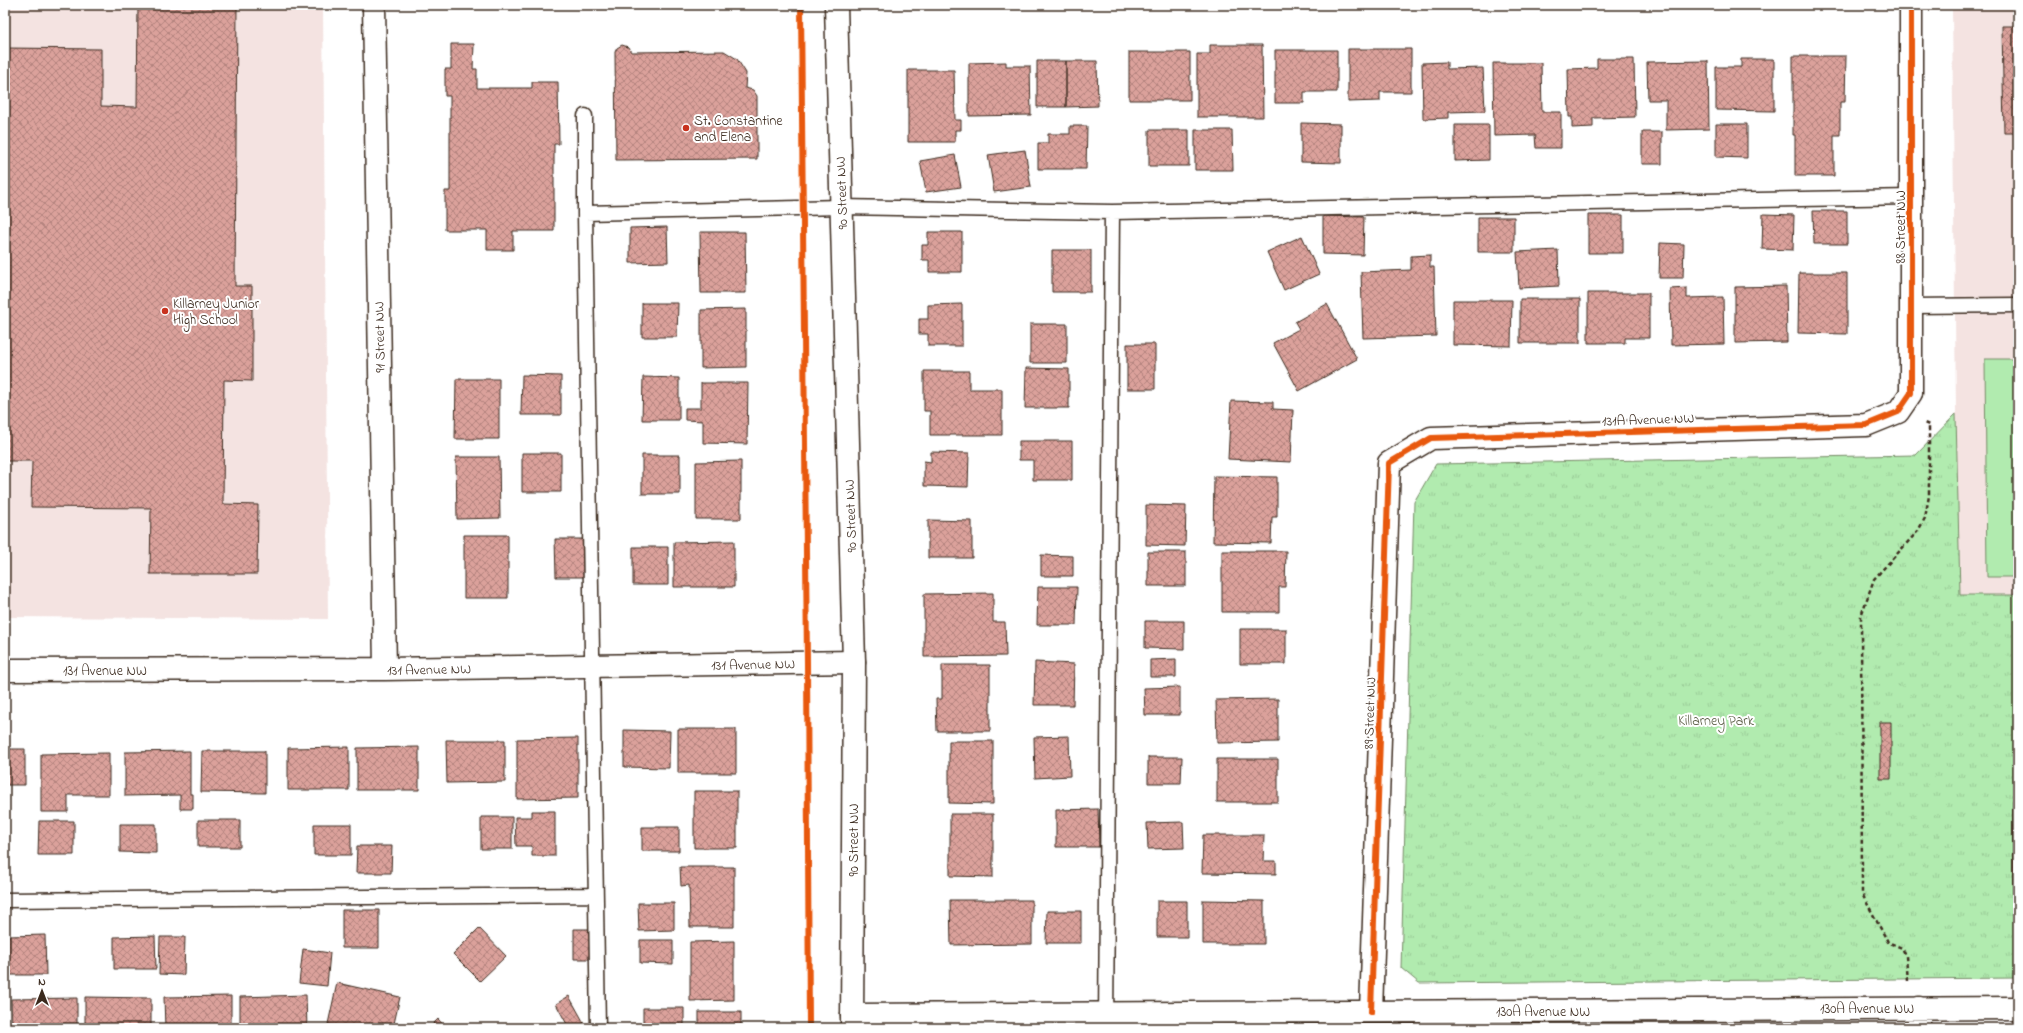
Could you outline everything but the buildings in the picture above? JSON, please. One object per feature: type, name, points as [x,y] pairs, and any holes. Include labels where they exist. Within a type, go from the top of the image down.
[{"type":"street","name":"91 Street NW","points":[[374,5],[385,669]]},
{"type":"street","name":"90 Street NW","points":[[836,5],[854,662],[852,1021]]},
{"type":"street","name":"88 Street NW","points":[[1898,412],[1911,393],[1911,5]]},
{"type":"street","name":"131A Avenue NW","points":[[1431,438],[1866,425],[1898,412]]},
{"type":"street","name":"89 Street NW","points":[[1371,1012],[1390,463],[1431,438]]},
{"type":"street","name":"131 Avenue NW","points":[[5,670],[385,669],[854,662]]},
{"type":"street","name":"130A Avenue NW","points":[[852,1021],[1105,1021],[1371,1012],[1919,1018],[2018,1008]]},
{"type":"lane","points":[[585,116],[585,213],[598,1028]]},
{"type":"lane","points":[[585,213],[841,207],[1112,212],[1912,197]]},
{"type":"lane","points":[[1105,1021],[1112,212]]},
{"type":"lane","points":[[1911,306],[2018,305]]},
{"type":"lane","points":[[5,900],[595,895]]},
{"type":"path","points":[[1898,412],[1929,425],[1929,496],[1925,518],[1918,531],[1874,579],[1861,616],[1862,894],[1888,942],[1902,948],[1906,956],[1908,983],[1919,1018]]},
{"type":"shaded area","name":"Killarney Junior High School","points":[[5,5],[323,5],[328,619],[5,617]]},
{"type":"shaded area","points":[[1952,5],[2018,5],[2018,595],[1960,595],[1956,414]]},
{"type":"green space","points":[[1985,359],[2018,359],[2018,577],[1987,577]]},
{"type":"green space","name":"Killarney Park","points":[[1956,414],[1960,595],[2018,595],[2018,978],[1419,983],[1401,968],[1414,502],[1436,464],[1916,455]]},
{"type":"cycle path","points":[[801,5],[809,1028]]},
{"type":"cycle path","points":[[1371,1012],[1389,463],[1431,438],[1866,425],[1898,412],[1911,393],[1911,5]]},
{"type":"place","name":"St. Constantine and Elena","points":[[686,128]]},
{"type":"place","name":"Killarney Junior High School","points":[[165,311]]}]
